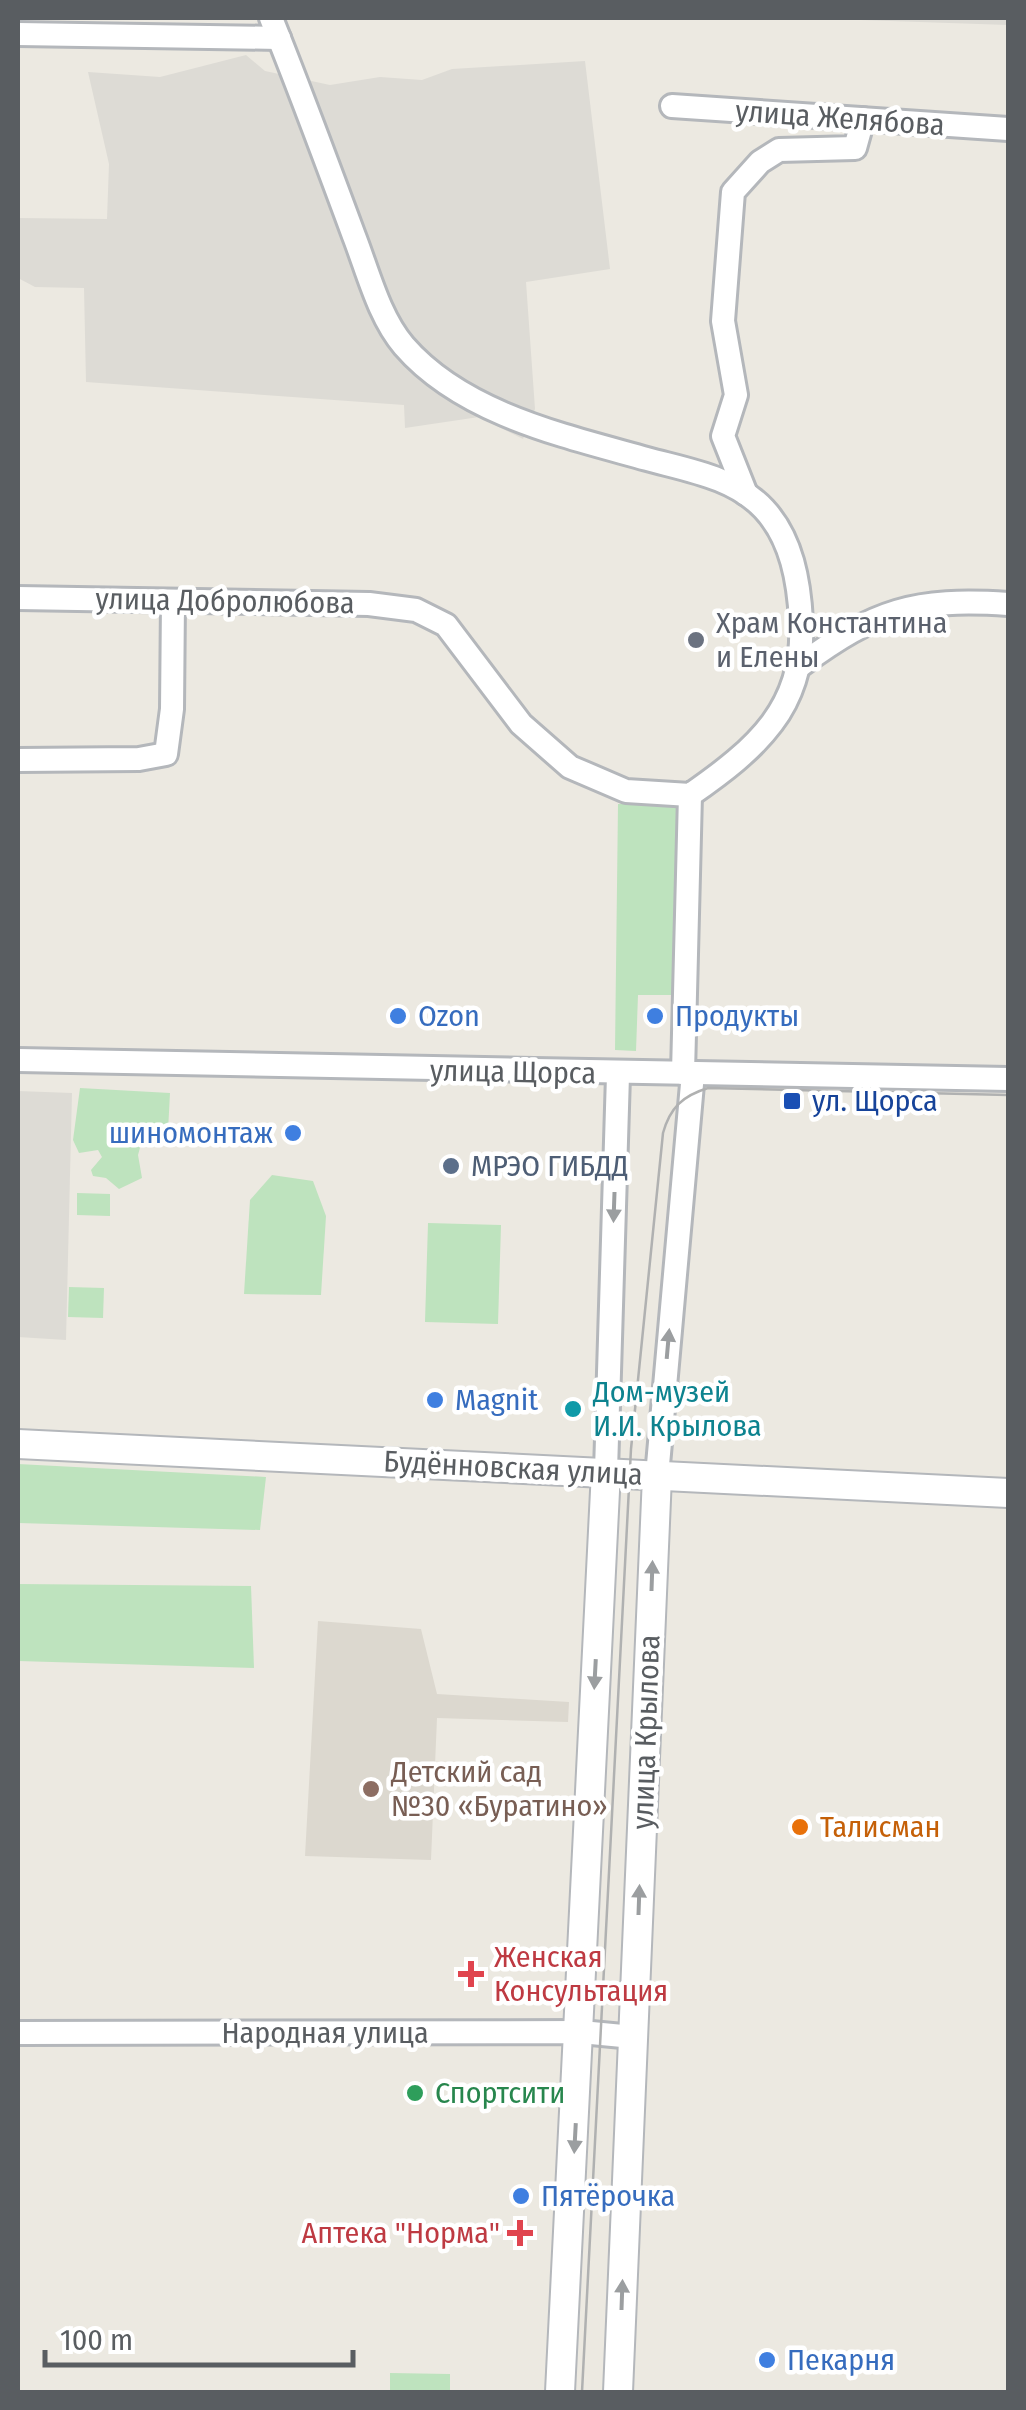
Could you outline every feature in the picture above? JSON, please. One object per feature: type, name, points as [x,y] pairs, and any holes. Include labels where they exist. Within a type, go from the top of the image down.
[{"type":"street","points":[[18,34],[275,28],[372,282],[404,346],[452,388],[491,408],[593,443],[711,476],[746,494],[776,525],[799,589],[800,665],[790,695],[764,734],[690,795]]},
{"type":"street","name":"улица Желябова","points":[[672,106],[1008,130]]},
{"type":"street","points":[[746,494],[723,436],[736,394],[723,321],[732,192],[760,162],[779,150],[855,148],[864,119]]},
{"type":"street","name":"улица Добролюбова","points":[[18,598],[369,604],[432,616],[456,635],[501,702],[559,759],[626,791],[690,795]]},
{"type":"street","points":[[18,760],[104,761],[166,754],[172,709],[173,601]]},
{"type":"street","points":[[800,665],[884,612],[932,604],[1008,604]]},
{"type":"street","name":"улица Крылова","points":[[618,2392],[656,1476],[688,1073],[690,795]]},
{"type":"street","name":"улица Щорса","points":[[18,1060],[618,1075],[1008,1079]]},
{"type":"street","name":"улица Крылова","points":[[560,2392],[581,2032],[583,1904],[606,1471],[618,1075]]},
{"type":"street","name":"Будённовская улица","points":[[18,1444],[1008,1493]]},
{"type":"street","name":"Народная улица","points":[[18,2032],[581,2032],[633,2037]]},
{"type":"shaded area","points":[[802,18],[1008,18],[1008,25]]},
{"type":"shaded area","points":[[246,55],[265,71],[330,85],[380,77],[422,80],[452,69],[585,61],[610,269],[526,282],[535,409],[523,439],[479,417],[405,428],[404,405],[86,382],[84,288],[35,287],[18,278],[18,218],[107,219],[109,164],[88,72],[160,77]]},
{"type":"shaded area","points":[[18,1091],[72,1093],[66,1340],[18,1337]]},
{"type":"shaded area","name":"Детский сад №30 «Буратино»","points":[[318,1621],[421,1629],[437,1694],[569,1702],[568,1722],[437,1718],[431,1860],[305,1856]]},
{"type":"green space","points":[[618,804],[677,804],[674,995],[638,995],[636,1051],[615,1050]]},
{"type":"green space","points":[[80,1088],[170,1093],[168,1131],[143,1137],[138,1155],[142,1178],[119,1189],[106,1178],[93,1176],[91,1170],[102,1157],[98,1150],[79,1153],[73,1140]]},
{"type":"green space","points":[[272,1175],[313,1181],[326,1216],[321,1295],[244,1294],[250,1200]]},
{"type":"green space","points":[[77,1193],[110,1194],[110,1216],[77,1215]]},
{"type":"green space","points":[[428,1223],[501,1225],[498,1324],[425,1322]]},
{"type":"green space","points":[[69,1287],[104,1288],[103,1318],[68,1317]]},
{"type":"green space","points":[[18,1464],[266,1477],[260,1530],[18,1523]]},
{"type":"green space","points":[[18,1584],[251,1586],[254,1668],[18,1661]]},
{"type":"green space","points":[[390,2373],[450,2374],[450,2392],[390,2392]]},
{"type":"tram line","points":[[582,2392],[631,1449],[663,1133],[678,1104],[708,1088],[1008,1095]]},
{"type":"place","name":"Храм Константина и Елены","points":[[696,640]]},
{"type":"place","name":"Ozon","points":[[398,1016]]},
{"type":"place","name":"Продукты","points":[[655,1016]]},
{"type":"place","name":"ул. Щорса","points":[[792,1101]]},
{"type":"place","name":"шиномонтаж","points":[[293,1133]]},
{"type":"place","name":"МРЭО ГИБДД","points":[[451,1166]]},
{"type":"place","name":"Magnit","points":[[435,1400]]},
{"type":"place","name":"Дом-музей И.И. Крылова","points":[[573,1409]]},
{"type":"place","name":"Детский сад №30 «Буратино»","points":[[371,1789]]},
{"type":"place","name":"Талисман","points":[[800,1827]]},
{"type":"place","name":"Женская Консультация","points":[[471,1974]]},
{"type":"place","name":"Спортсити","points":[[415,2093]]},
{"type":"place","name":"Пятёрочка","points":[[521,2196]]},
{"type":"place","name":"Аптека \"Норма\"","points":[[520,2233]]},
{"type":"place","name":"Пекарня","points":[[767,2360]]}]
